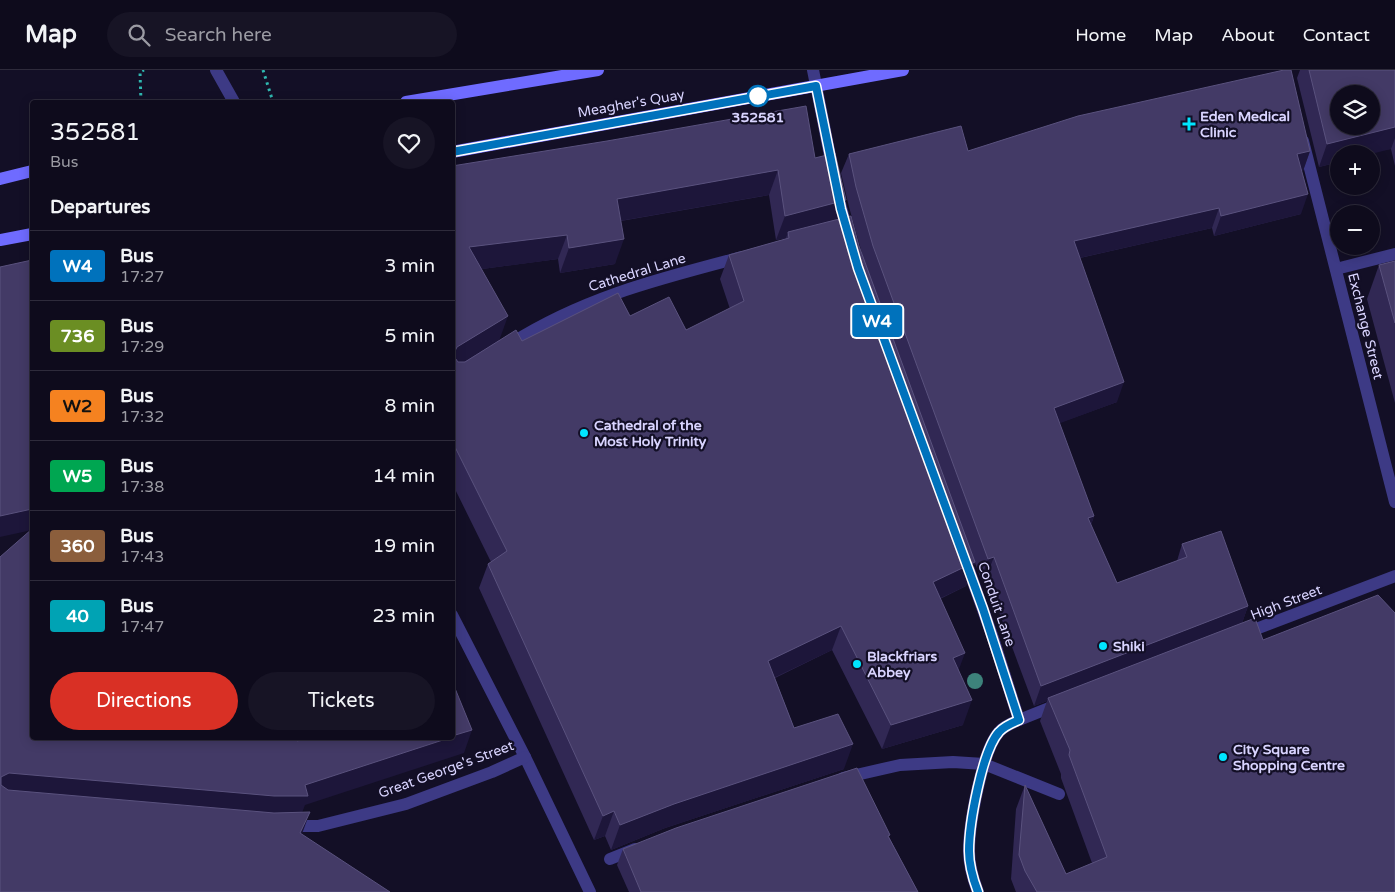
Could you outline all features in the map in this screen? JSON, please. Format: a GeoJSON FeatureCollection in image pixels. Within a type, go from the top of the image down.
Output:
{"type":"FeatureCollection","features":[{"type":"Feature","properties":{"kind":"main road"},"geometry":{"type":"LineString","coordinates":[[418,100],[598,70]]}},
{"type":"Feature","properties":{"kind":"main road","name":"Meagher's Quay"},"geometry":{"type":"LineString","coordinates":[[455,151],[904,70]]}},
{"type":"Feature","properties":{"kind":"main road"},"geometry":{"type":"LineString","coordinates":[[0,178],[30,171]]}},
{"type":"Feature","properties":{"kind":"main road"},"geometry":{"type":"LineString","coordinates":[[0,240],[30,234]]}},
{"type":"Feature","properties":{"kind":"street"},"geometry":{"type":"LineString","coordinates":[[216,70],[233,100]]}},
{"type":"Feature","properties":{"kind":"street"},"geometry":{"type":"LineString","coordinates":[[813,70],[842,232],[852,250]]}},
{"type":"Feature","properties":{"kind":"street","name":"Exchange Street"},"geometry":{"type":"LineString","coordinates":[[1300,127],[1395,502]]}},
{"type":"Feature","properties":{"kind":"street"},"geometry":{"type":"LineString","coordinates":[[1336,269],[1395,254]]}},
{"type":"Feature","properties":{"kind":"street","name":"Cathedral Lane"},"geometry":{"type":"LineString","coordinates":[[499,351],[534,329],[594,300],[660,279],[750,255]]}},
{"type":"Feature","properties":{"kind":"street","name":"Conduit Lane"},"geometry":{"type":"LineString","coordinates":[[961,549],[994,638],[1019,720]]}},
{"type":"Feature","properties":{"kind":"street","name":"High Street"},"geometry":{"type":"LineString","coordinates":[[1236,637],[1395,576]]}},
{"type":"Feature","properties":{"kind":"street","name":"Great George's Street"},"geometry":{"type":"LineString","coordinates":[[275,827],[318,826],[406,804],[525,758],[455,621]]}},
{"type":"Feature","properties":{"kind":"street"},"geometry":{"type":"LineString","coordinates":[[978,892],[970,865],[969,844],[984,764],[991,743],[999,732],[1019,720],[1073,699]]}},
{"type":"Feature","properties":{"kind":"street"},"geometry":{"type":"LineString","coordinates":[[525,758],[590,892]]}},
{"type":"Feature","properties":{"kind":"street"},"geometry":{"type":"LineString","coordinates":[[827,783],[875,769],[900,765],[953,762],[984,764],[1059,794]]}},
{"type":"Feature","properties":{"kind":"street"},"geometry":{"type":"LineString","coordinates":[[610,859],[643,846]]}},
{"type":"Feature","properties":{"kind":"path"},"geometry":{"type":"LineString","coordinates":[[142,100],[140,72],[144,70]]}},
{"type":"Feature","properties":{"kind":"path"},"geometry":{"type":"LineString","coordinates":[[263,70],[272,100]]}},
{"type":"Feature","properties":{"kind":"building"},"geometry":{"type":"Polygon","coordinates":[[[1291,70],[1310,151],[1297,154],[1308,194],[1221,216],[1219,208],[1074,241],[1124,382],[1054,408],[1094,516],[1088,518],[1117,583],[1187,557],[1182,544],[1221,531],[1248,606],[1041,686],[994,557],[988,559],[873,246],[856,187],[849,154],[961,126],[968,151],[1078,116],[1291,70]]]}},
{"type":"Feature","properties":{"kind":"building"},"geometry":{"type":"Polygon","coordinates":[[[1309,70],[1395,70],[1395,127],[1380,131],[1380,85],[1330,85],[1330,135],[1363,135],[1327,144],[1309,70]]]}},
{"type":"Feature","properties":{"kind":"building"},"geometry":{"type":"Polygon","coordinates":[[[806,106],[815,158],[835,153],[846,200],[785,216],[778,170],[617,199],[624,239],[569,248],[567,235],[469,247],[508,316],[457,347],[455,351],[455,166],[806,106]]]}},
{"type":"Feature","properties":{"kind":"building"},"geometry":{"type":"Polygon","coordinates":[[[851,216],[859,246],[975,562],[933,582],[965,653],[953,658],[972,700],[891,725],[841,626],[768,661],[794,728],[838,714],[853,744],[674,804],[620,825],[614,811],[603,816],[488,564],[507,551],[455,447],[455,358],[458,362],[465,362],[516,330],[522,341],[618,293],[630,316],[669,297],[686,330],[744,301],[729,255],[789,238],[788,232],[851,216]]]}},
{"type":"Feature","properties":{"kind":"building"},"geometry":{"type":"Polygon","coordinates":[[[30,260],[30,509],[0,516],[0,267],[30,260]]]}},
{"type":"Feature","properties":{"kind":"building"},"geometry":{"type":"Polygon","coordinates":[[[1395,261],[1395,323],[1379,265],[1395,261]]]}},
{"type":"Feature","properties":{"kind":"building"},"geometry":{"type":"Polygon","coordinates":[[[30,531],[30,740],[443,740],[305,785],[308,796],[274,796],[9,773],[1,777],[1,785],[8,790],[274,813],[310,812],[300,833],[390,892],[0,892],[0,557],[30,531]]]}},
{"type":"Feature","properties":{"kind":"building","name":"City Square Shopping Centre"},"geometry":{"type":"Polygon","coordinates":[[[1378,595],[1395,613],[1395,892],[1037,892],[1025,871],[1019,855],[1025,785],[1066,874],[1107,857],[1069,755],[1070,750],[1048,698],[1255,618],[1263,640],[1378,595]]]}},
{"type":"Feature","properties":{"kind":"building"},"geometry":{"type":"Polygon","coordinates":[[[455,688],[472,730],[455,735],[455,688]]]}},
{"type":"Feature","properties":{"kind":"building"},"geometry":{"type":"Polygon","coordinates":[[[857,768],[890,835],[888,836],[918,892],[641,892],[623,849],[676,828],[857,768]]]}},
{"type":"Feature","properties":{"kind":"bus line","name":"W4"},"geometry":{"type":"LineString","coordinates":[[455,151],[816,86],[826,142],[846,231],[874,313],[999,654],[1019,720],[999,732],[991,743],[984,764],[972,821],[969,851],[970,865],[978,892]]}},
{"type":"Feature","properties":{"kind":"place","name":"352581"},"geometry":{"type":"Point","coordinates":[758,96]}},
{"type":"Feature","properties":{"kind":"place","name":"Eden Medical Clinic"},"geometry":{"type":"Point","coordinates":[1189,124]}},
{"type":"Feature","properties":{"kind":"place","name":"Cathedral of the Most Holy Trinity"},"geometry":{"type":"Point","coordinates":[584,433]}},
{"type":"Feature","properties":{"kind":"place","name":"Shiki"},"geometry":{"type":"Point","coordinates":[1103,646]}},
{"type":"Feature","properties":{"kind":"place","name":"Blackfriars Abbey"},"geometry":{"type":"Point","coordinates":[857,664]}},
{"type":"Feature","properties":{"kind":"place","name":"City Square Shopping Centre"},"geometry":{"type":"Point","coordinates":[1223,757]}}]}
